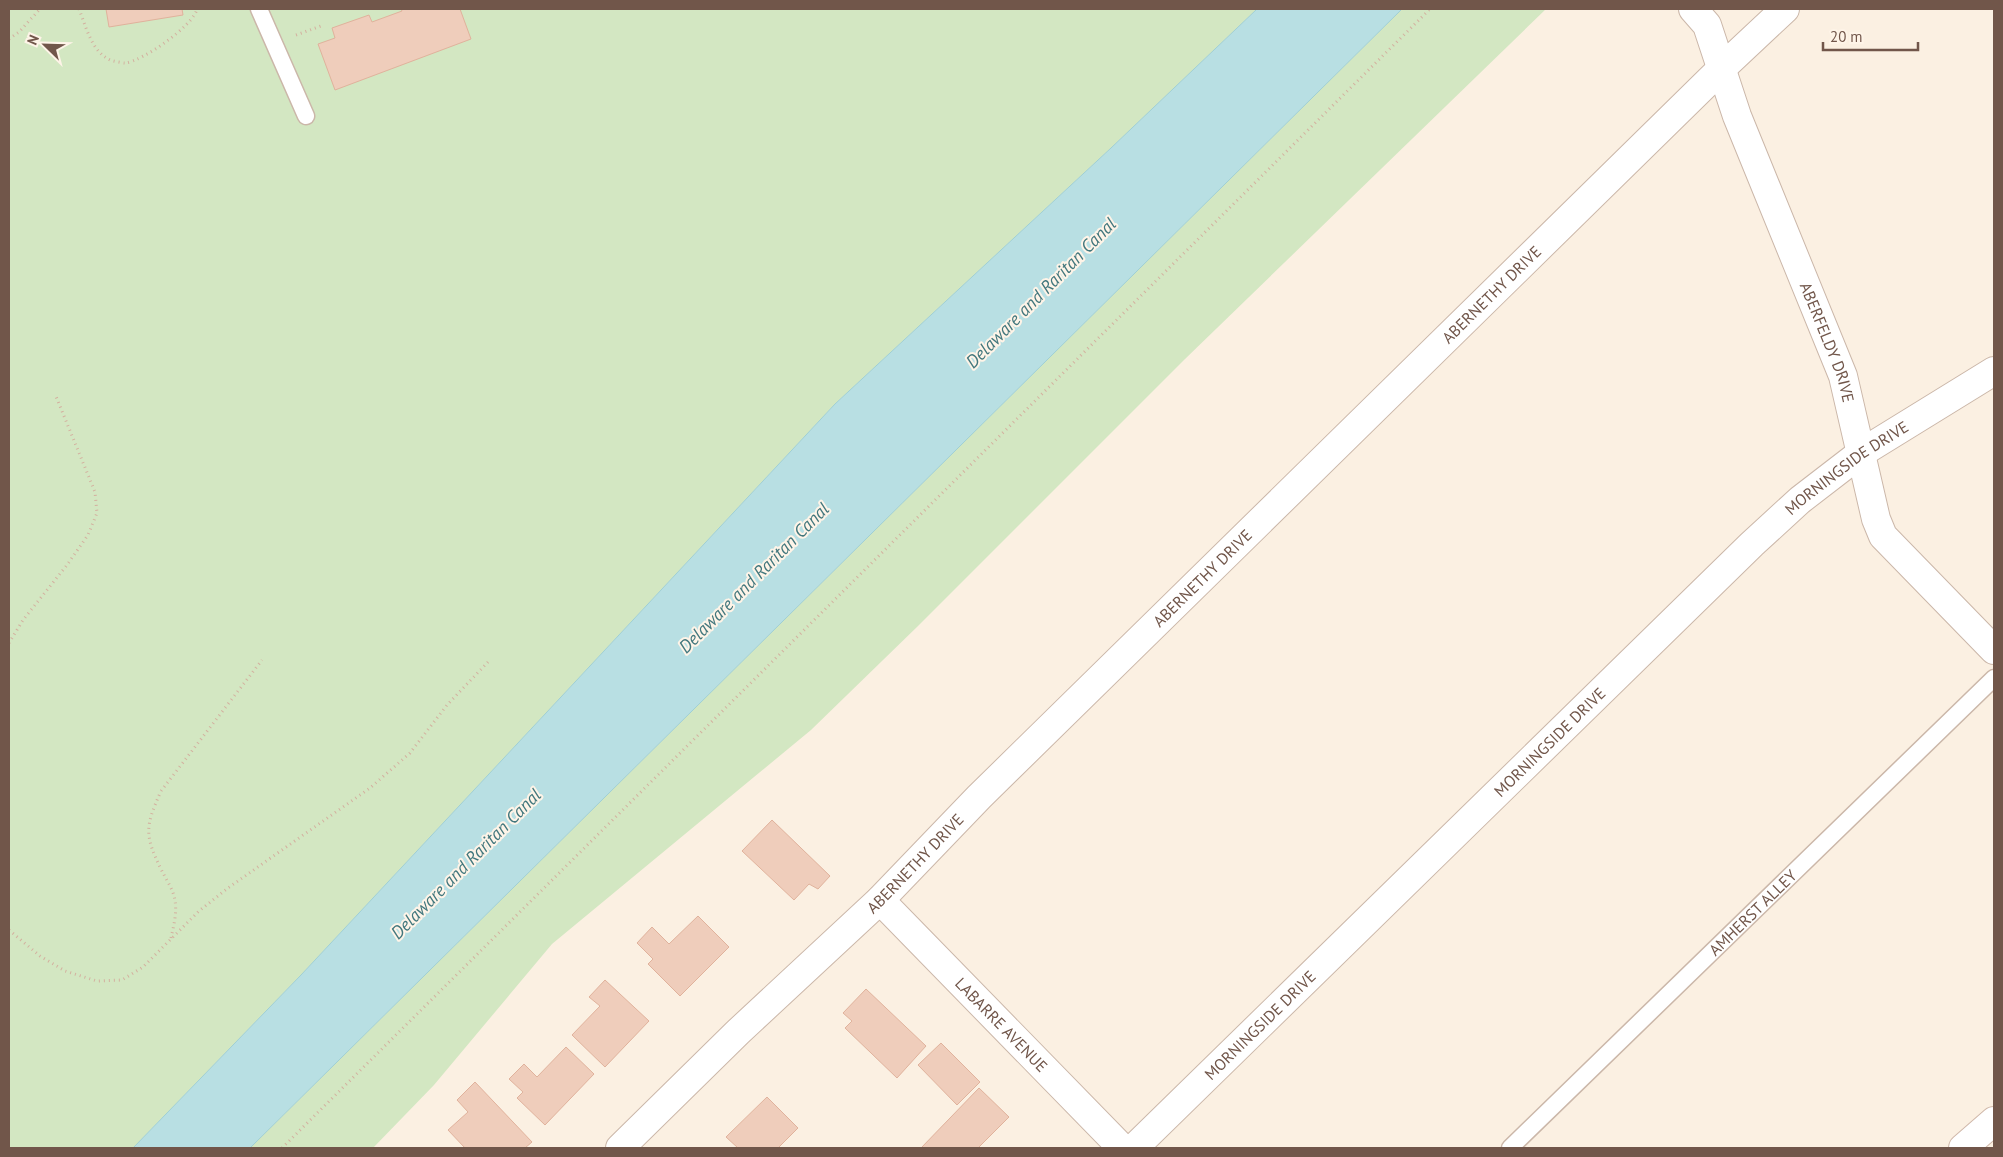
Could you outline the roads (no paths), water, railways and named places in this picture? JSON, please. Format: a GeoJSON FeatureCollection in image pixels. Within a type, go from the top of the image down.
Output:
{"type":"FeatureCollection","features":[{"type":"Feature","properties":{"kind":"street","name":"ABERFELDY DRIVE"},"geometry":{"type":"LineString","coordinates":[[1693,9],[1707,25],[1737,116],[1843,376],[1876,519],[1883,536],[1994,650]]}},
{"type":"Feature","properties":{"kind":"street","name":"ABERNETHY DRIVE"},"geometry":{"type":"LineString","coordinates":[[620,1148],[738,1032],[880,900],[979,797],[1722,68],[1785,9]]}},
{"type":"Feature","properties":{"kind":"street","name":"MORNINGSIDE DRIVE"},"geometry":{"type":"LineString","coordinates":[[1134,1148],[1752,544],[1800,500],[1861,453],[1994,371]]}},
{"type":"Feature","properties":{"kind":"street","name":"LABARRE AVENUE"},"geometry":{"type":"LineString","coordinates":[[880,900],[1122,1148]]}},
{"type":"Feature","properties":{"kind":"street"},"geometry":{"type":"LineString","coordinates":[[1963,1148],[1994,1121]]}},
{"type":"Feature","properties":{"kind":"lane"},"geometry":{"type":"LineString","coordinates":[[259,9],[306,116]]}},
{"type":"Feature","properties":{"kind":"lane","name":"AMHERST ALLEY"},"geometry":{"type":"LineString","coordinates":[[1510,1148],[1994,678]]}},
{"type":"Feature","properties":{"kind":"water","name":"Delaware and Raritan Canal"},"geometry":{"type":"Polygon","coordinates":[[[1257,9],[1402,9],[250,1148],[133,1148],[301,975],[835,404],[1111,148],[1257,9]]]}}]}
